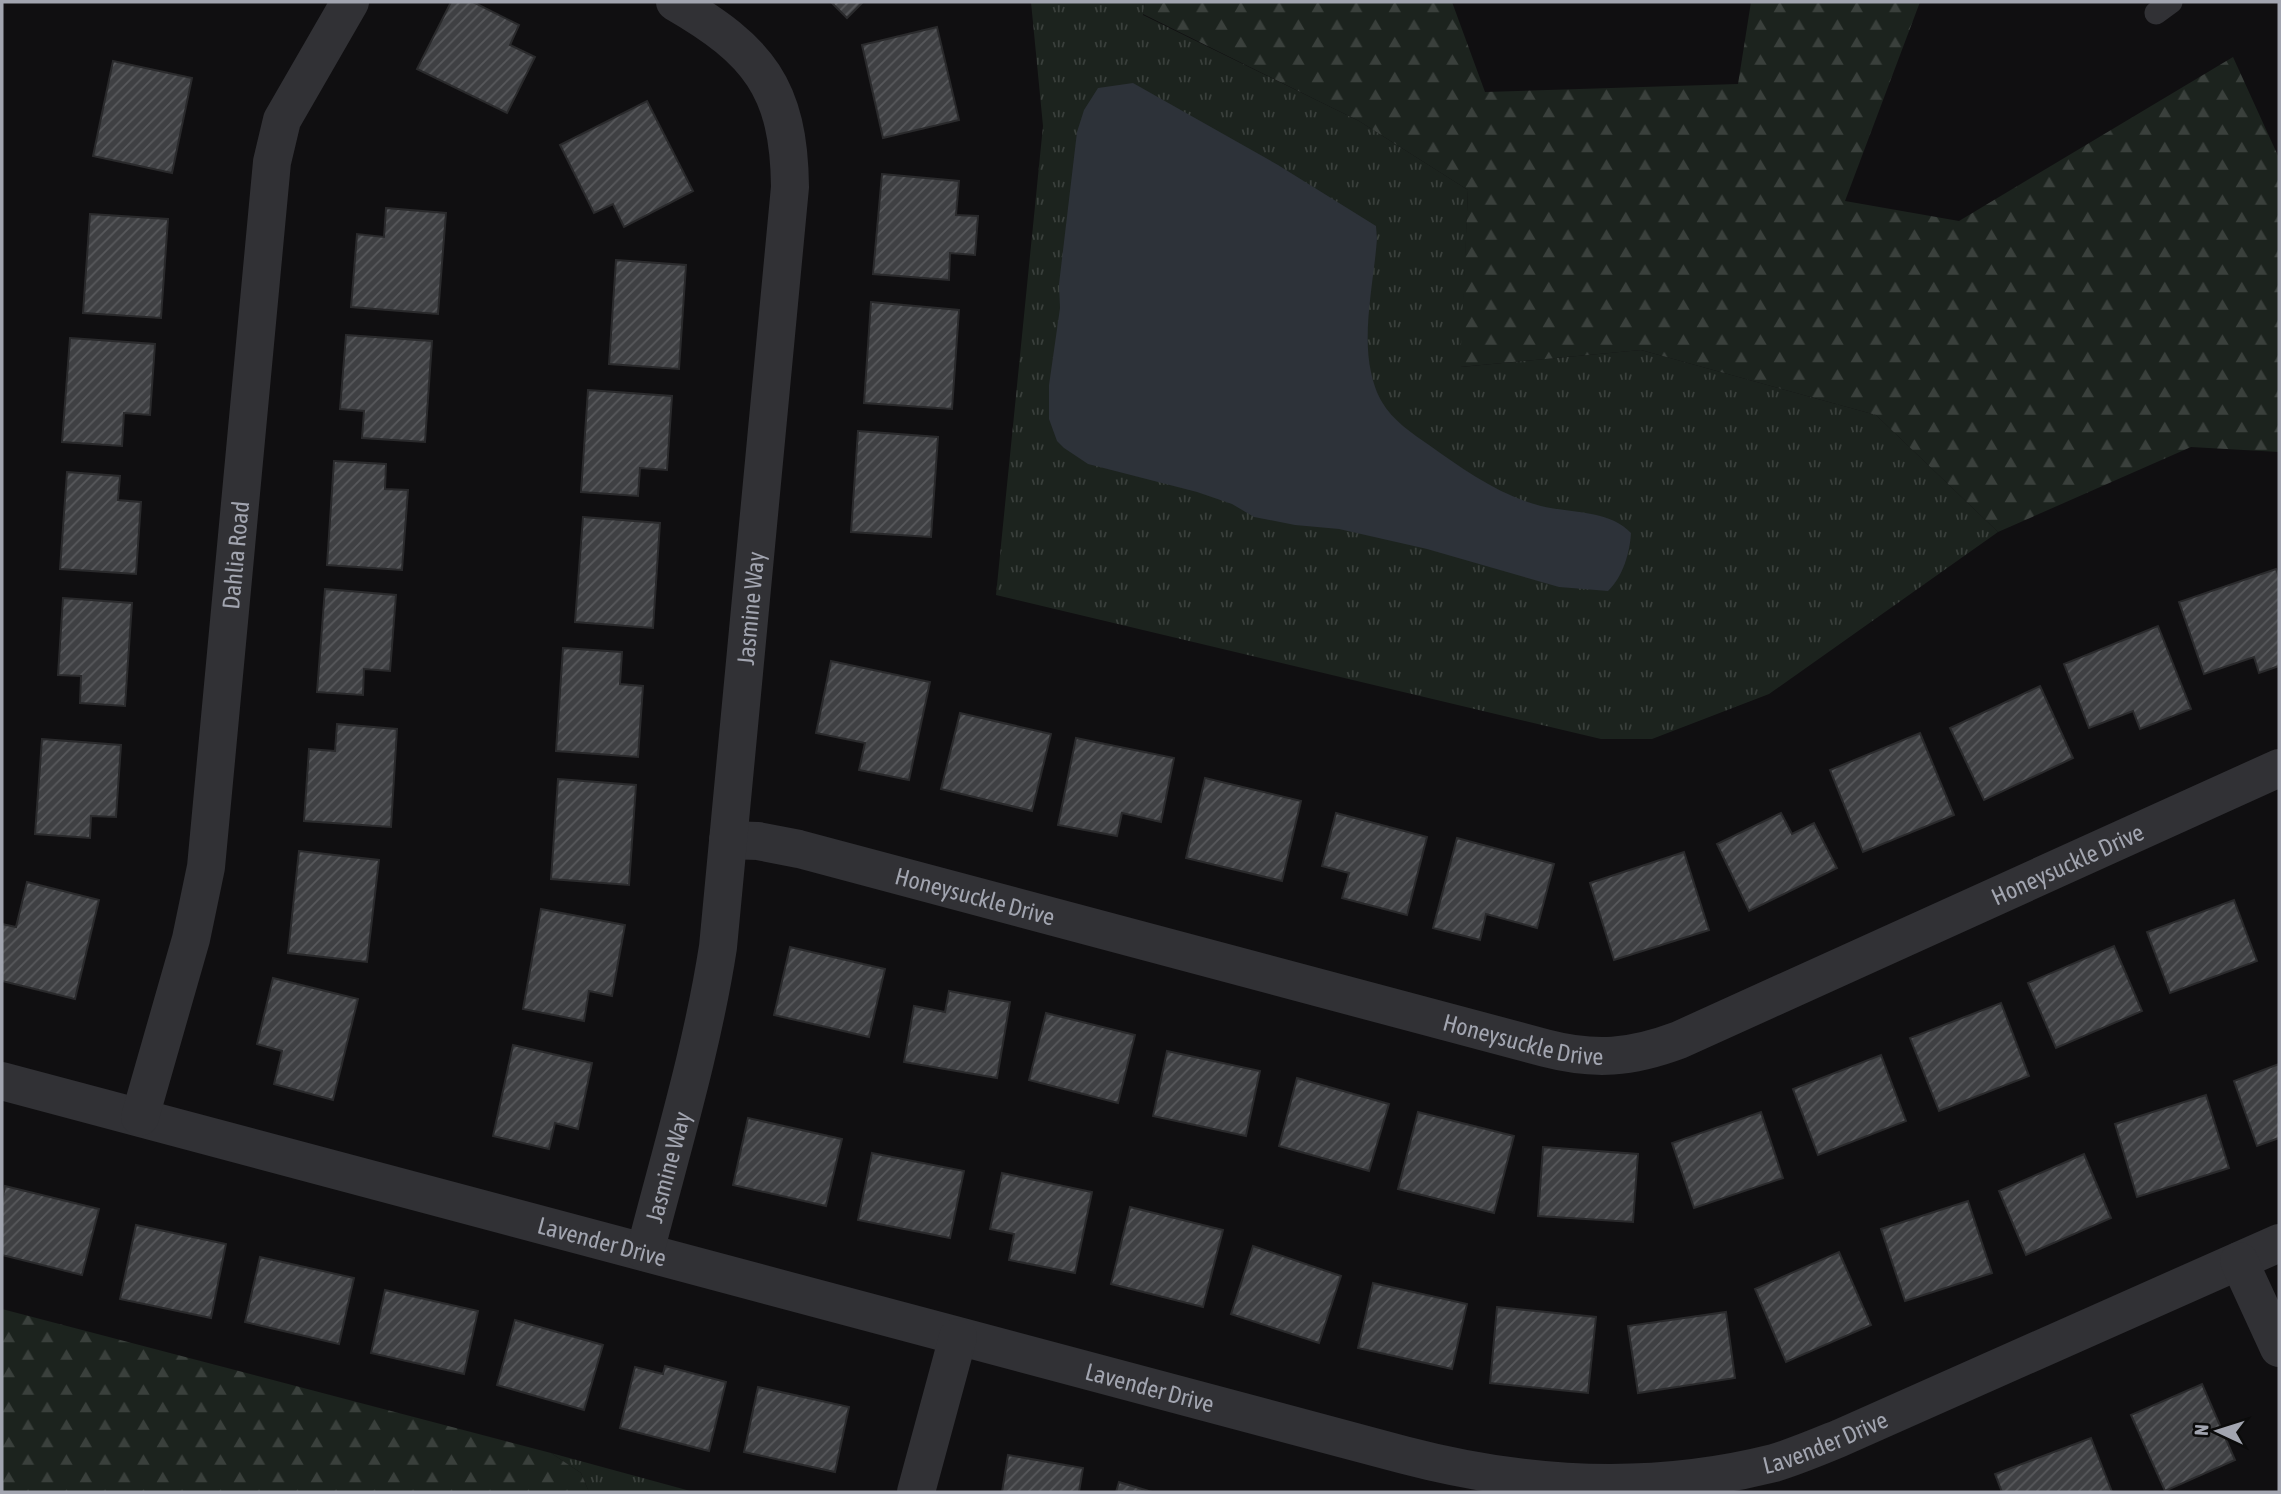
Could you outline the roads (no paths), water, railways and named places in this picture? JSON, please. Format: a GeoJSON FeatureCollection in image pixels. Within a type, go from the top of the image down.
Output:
{"type":"FeatureCollection","features":[{"type":"Feature","properties":{"kind":"street","name":"Dahlia Road"},"geometry":{"type":"LineString","coordinates":[[140,1118],[191,939],[205,867],[269,185],[276,141],[282,120],[350,2]]}},
{"type":"Feature","properties":{"kind":"street","name":"Jasmine Way"},"geometry":{"type":"LineString","coordinates":[[645,1252],[711,992],[718,947],[789,215],[790,156],[785,126],[768,81],[754,60],[737,43],[675,2]]}},
{"type":"Feature","properties":{"kind":"street","name":"Honeysuckle Drive"},"geometry":{"type":"LineString","coordinates":[[728,840],[758,841],[799,849],[1545,1048],[1579,1056],[1609,1057],[1634,1054],[1679,1040],[2279,768]]}},
{"type":"Feature","properties":{"kind":"street","name":"Lavender Drive"},"geometry":{"type":"LineString","coordinates":[[2,1081],[1390,1452],[1473,1472],[1527,1482],[1564,1485],[1644,1486],[1723,1475],[1773,1463],[1812,1449],[2279,1243]]}},
{"type":"Feature","properties":{"kind":"street"},"geometry":{"type":"LineString","coordinates":[[2239,1261],[2279,1348]]}},
{"type":"Feature","properties":{"kind":"street"},"geometry":{"type":"LineString","coordinates":[[916,1492],[958,1337]]}}]}
